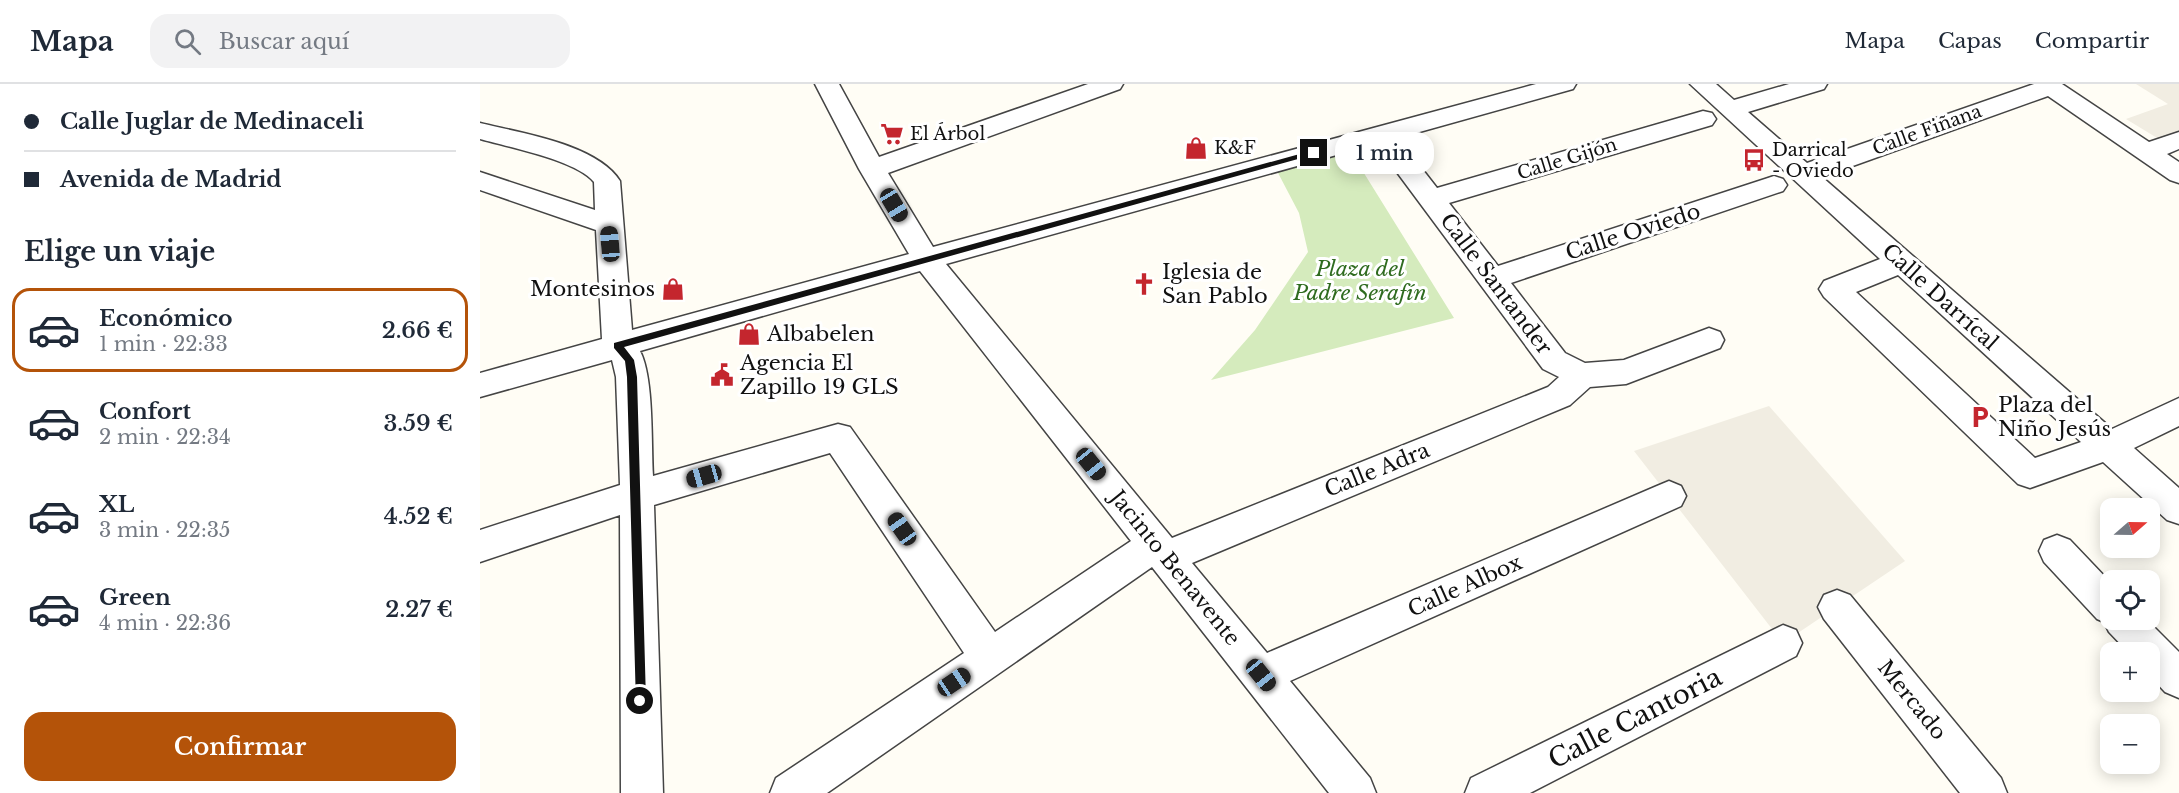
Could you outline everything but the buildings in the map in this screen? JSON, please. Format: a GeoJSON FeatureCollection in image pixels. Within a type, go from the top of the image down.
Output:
{"type":"FeatureCollection","features":[{"type":"Feature","properties":{"kind":"street","name":"Jacinto Benavente"},"geometry":{"type":"LineString","coordinates":[[827,84],[872,169],[926,259],[1261,675],[1346,790]]}},
{"type":"Feature","properties":{"kind":"street"},"geometry":{"type":"LineString","coordinates":[[872,169],[1111,84]]}},
{"type":"Feature","properties":{"kind":"street"},"geometry":{"type":"LineString","coordinates":[[1476,84],[1498,102]]}},
{"type":"Feature","properties":{"kind":"street"},"geometry":{"type":"LineString","coordinates":[[480,385],[926,259],[1564,84]]}},
{"type":"Feature","properties":{"kind":"street","name":"Calle Darrícal"},"geometry":{"type":"LineString","coordinates":[[1701,84],[1716,114],[1803,174],[2179,509]]}},
{"type":"Feature","properties":{"kind":"street","name":"Calle Gijón"},"geometry":{"type":"LineString","coordinates":[[1432,199],[1815,84]]}},
{"type":"Feature","properties":{"kind":"street"},"geometry":{"type":"LineString","coordinates":[[2048,85],[2179,174]]}},
{"type":"Feature","properties":{"kind":"street","name":"Calle Fiñana"},"geometry":{"type":"LineString","coordinates":[[1803,174],[2048,85]]}},
{"type":"Feature","properties":{"kind":"street"},"geometry":{"type":"LineString","coordinates":[[480,131],[578,160],[600,171],[605,177],[608,188],[608,224],[618,345],[629,360],[632,377],[637,495],[642,793]]}},
{"type":"Feature","properties":{"kind":"street","name":"Calle Santander"},"geometry":{"type":"LineString","coordinates":[[1382,134],[1554,361],[1582,375]]}},
{"type":"Feature","properties":{"kind":"street"},"geometry":{"type":"LineString","coordinates":[[2146,152],[2179,140]]}},
{"type":"Feature","properties":{"kind":"street"},"geometry":{"type":"LineString","coordinates":[[480,181],[608,224]]}},
{"type":"Feature","properties":{"kind":"street","name":"Calle Oviedo"},"geometry":{"type":"LineString","coordinates":[[1492,279],[1774,185]]}},
{"type":"Feature","properties":{"kind":"street"},"geometry":{"type":"LineString","coordinates":[[1901,262],[1833,289],[2030,474],[2108,446],[2179,411]]}},
{"type":"Feature","properties":{"kind":"street"},"geometry":{"type":"LineString","coordinates":[[1582,375],[1626,372],[1710,340]]}},
{"type":"Feature","properties":{"kind":"street","name":"Calle Adra"},"geometry":{"type":"LineString","coordinates":[[791,793],[990,658],[1161,551],[1559,396],[1582,375]]}},
{"type":"Feature","properties":{"kind":"street"},"geometry":{"type":"LineString","coordinates":[[480,546],[637,495],[838,437],[990,658]]}},
{"type":"Feature","properties":{"kind":"street","name":"Calle Albox"},"geometry":{"type":"LineString","coordinates":[[1261,675],[1669,496]]}},
{"type":"Feature","properties":{"kind":"street"},"geometry":{"type":"LineString","coordinates":[[2057,551],[2100,596]]}},
{"type":"Feature","properties":{"kind":"street","name":"Mercado"},"geometry":{"type":"LineString","coordinates":[[1837,607],[1986,793]]}},
{"type":"Feature","properties":{"kind":"street"},"geometry":{"type":"LineString","coordinates":[[2132,630],[2179,680]]}},
{"type":"Feature","properties":{"kind":"street","name":"Calle Cantoria"},"geometry":{"type":"LineString","coordinates":[[1486,793],[1784,643]]}},
{"type":"Feature","properties":{"kind":"green space","name":"Plaza del Padre Serafín"},"geometry":{"type":"Polygon","coordinates":[[[1349,149],[1454,318],[1211,380],[1255,330],[1308,252],[1299,213],[1277,171],[1349,149]]]}},
{"type":"Feature","properties":{"kind":"shaded area"},"geometry":{"type":"Polygon","coordinates":[[[2136,84],[2179,84],[2179,140],[2167,144],[2126,119],[2168,104],[2136,84]]]}},
{"type":"Feature","properties":{"kind":"shaded area"},"geometry":{"type":"Polygon","coordinates":[[[1769,406],[1905,561],[1783,643],[1634,451],[1769,406]]]}},
{"type":"Feature","properties":{"kind":"place","name":"El Árbol"},"geometry":{"type":"Point","coordinates":[892,134]}},
{"type":"Feature","properties":{"kind":"place","name":"K&F"},"geometry":{"type":"Point","coordinates":[1196,148]}},
{"type":"Feature","properties":{"kind":"place","name":"Darrical - Oviedo"},"geometry":{"type":"Point","coordinates":[1754,160]}},
{"type":"Feature","properties":{"kind":"place","name":"Iglesia de San Pablo"},"geometry":{"type":"Point","coordinates":[1144,284]}},
{"type":"Feature","properties":{"kind":"place","name":"Montesinos"},"geometry":{"type":"Point","coordinates":[673,289]}},
{"type":"Feature","properties":{"kind":"place","name":"Albabelen"},"geometry":{"type":"Point","coordinates":[749,334]}},
{"type":"Feature","properties":{"kind":"place","name":"Agencia El Zapillo 19 GLS"},"geometry":{"type":"Point","coordinates":[722,375]}},
{"type":"Feature","properties":{"kind":"place","name":"Plaza del Niño Jesús"},"geometry":{"type":"Point","coordinates":[1980,417]}},
{"type":"Feature","properties":{"kind":"route"},"geometry":{"type":"LineString","coordinates":[[640,701],[637,495],[632,377],[629,360],[618,345],[1314,153]]}}]}
